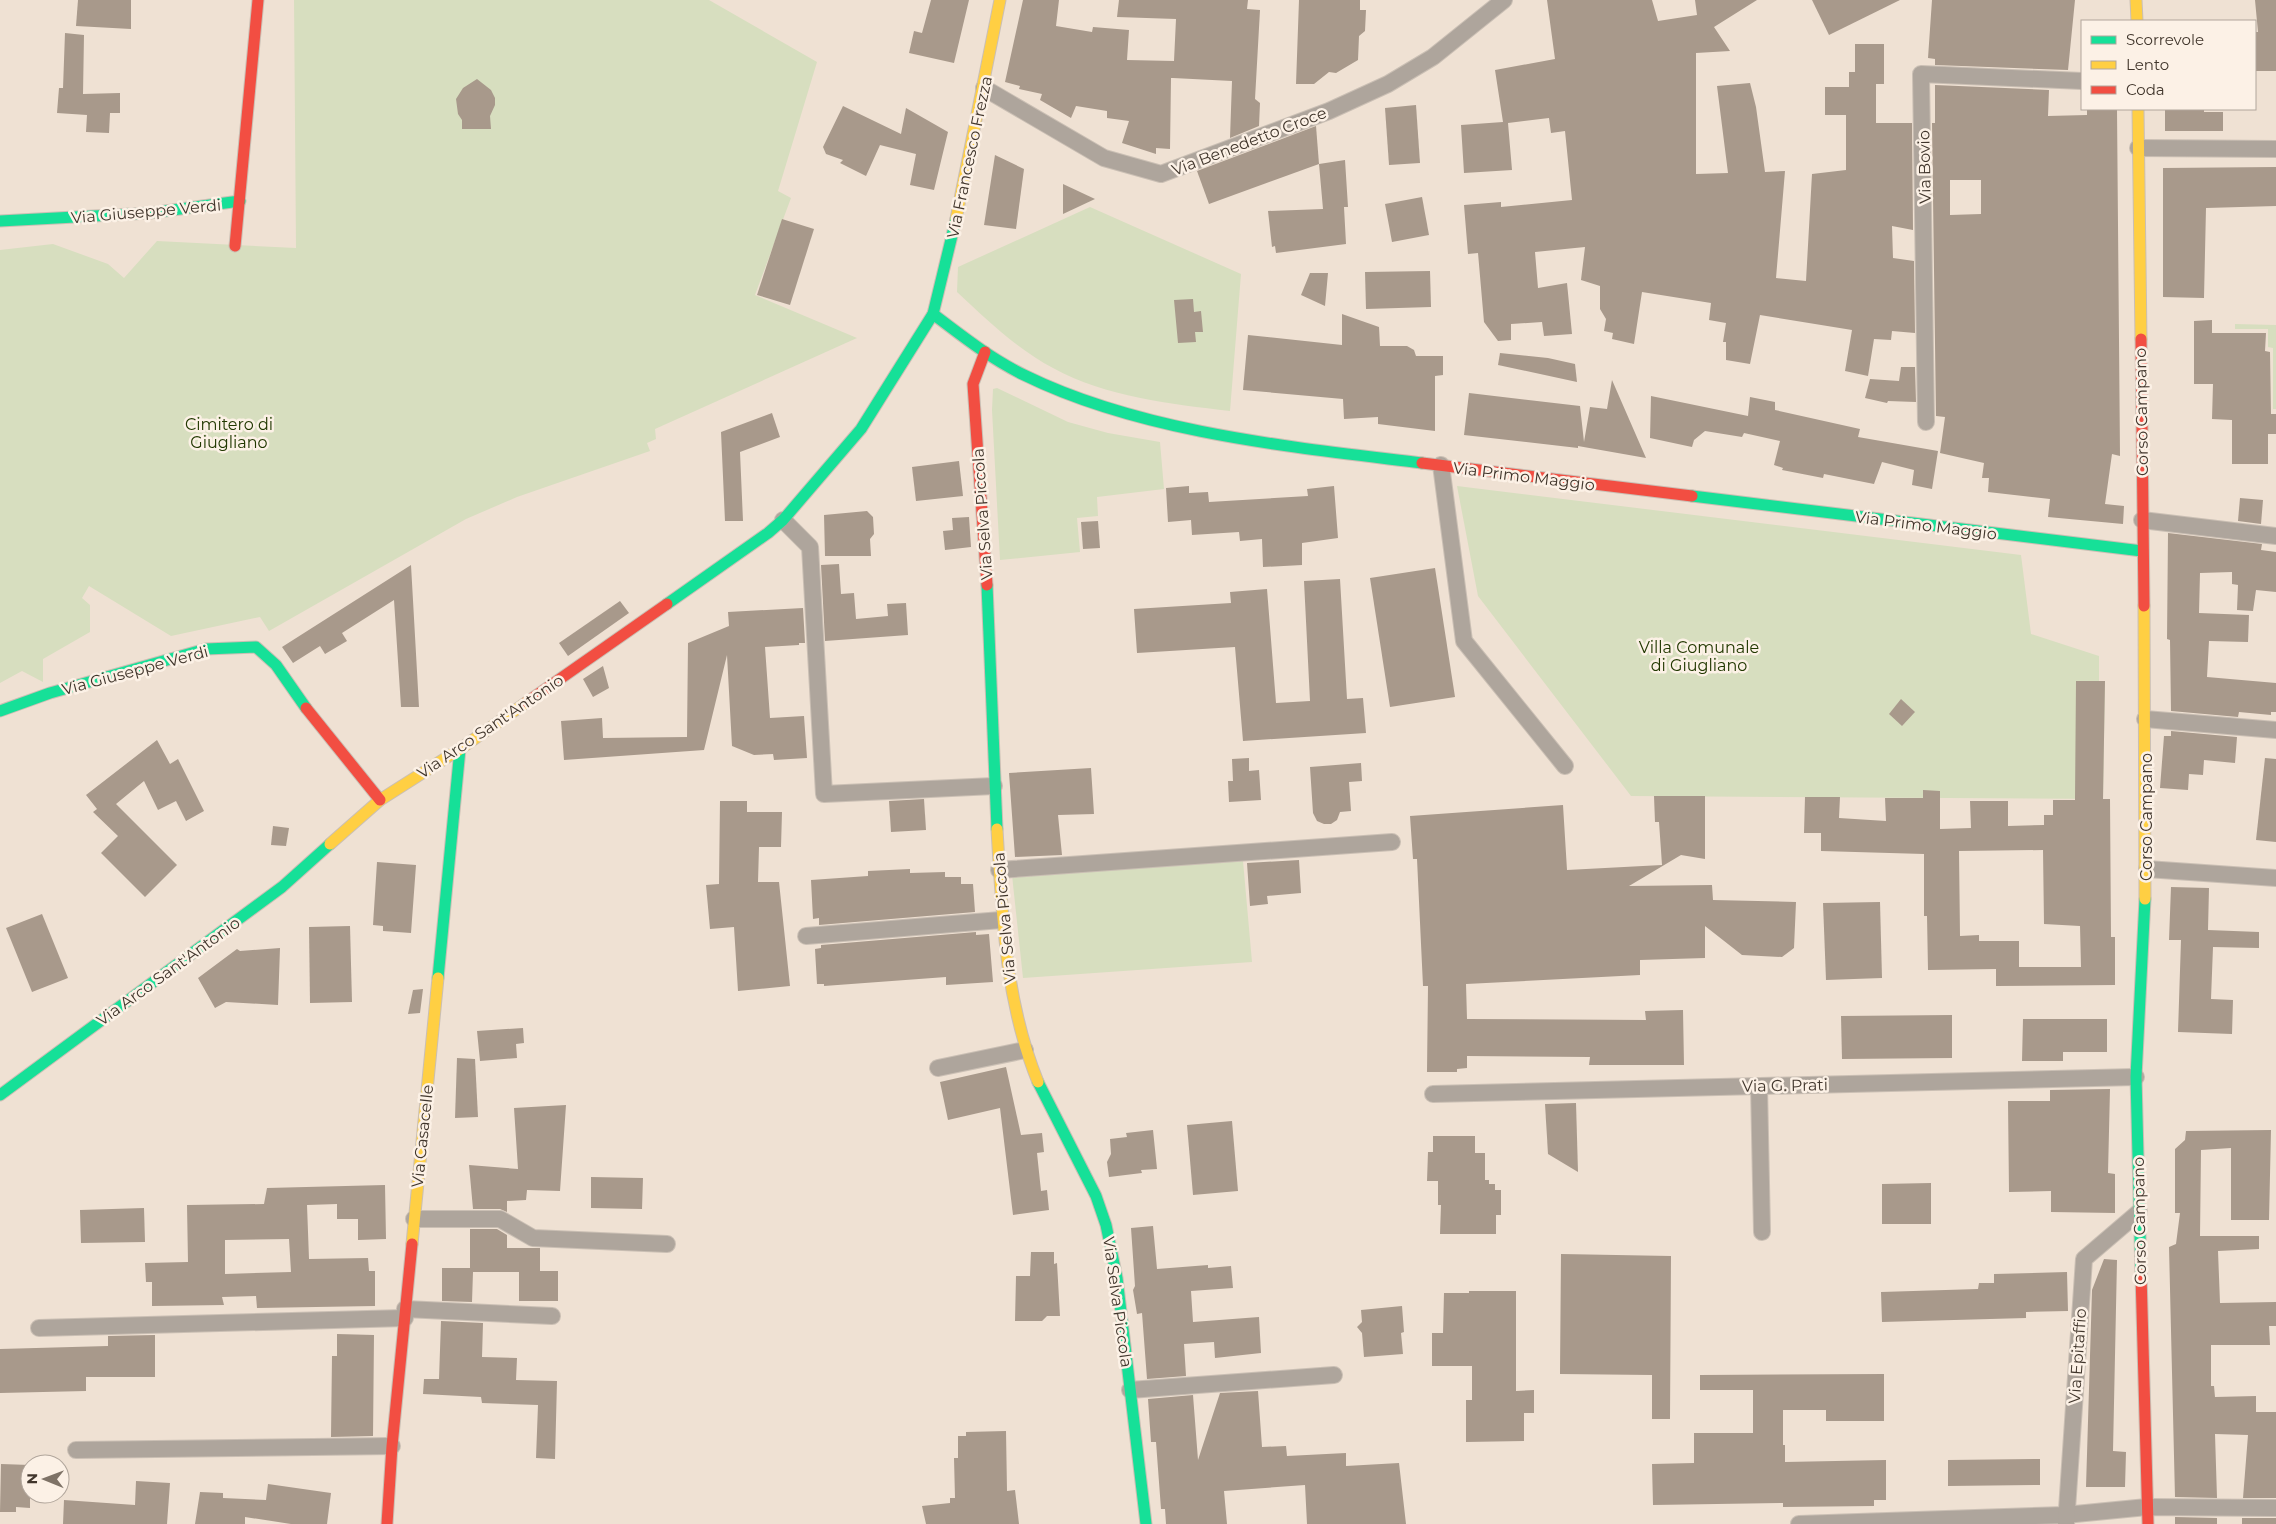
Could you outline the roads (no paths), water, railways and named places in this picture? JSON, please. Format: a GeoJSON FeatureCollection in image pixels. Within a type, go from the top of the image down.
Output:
{"type":"FeatureCollection","features":[{"type":"Feature","properties":{"kind":"street","name":"Via Giuseppe Verdi"},"geometry":{"type":"LineString","coordinates":[[0,221],[114,218],[195,210],[240,202],[258,0]]}},
{"type":"Feature","properties":{"kind":"street","name":"Via Francesco Frezza"},"geometry":{"type":"LineString","coordinates":[[933,314],[950,250],[984,88],[1000,0]]}},
{"type":"Feature","properties":{"kind":"street","name":"Via Benedetto Croce"},"geometry":{"type":"LineString","coordinates":[[984,88],[1104,158],[1161,174],[1329,111],[1388,84],[1433,57],[1504,0]]}},
{"type":"Feature","properties":{"kind":"street"},"geometry":{"type":"LineString","coordinates":[[2136,0],[2137,20]]}},
{"type":"Feature","properties":{"kind":"street","name":"Via Bovio"},"geometry":{"type":"LineString","coordinates":[[1926,422],[1921,74],[2081,81]]}},
{"type":"Feature","properties":{"kind":"street","name":"Corso Campano"},"geometry":{"type":"LineString","coordinates":[[2138,110],[2147,869],[2136,1077],[2148,1524]]}},
{"type":"Feature","properties":{"kind":"street"},"geometry":{"type":"LineString","coordinates":[[2138,148],[2276,149]]}},
{"type":"Feature","properties":{"kind":"street"},"geometry":{"type":"LineString","coordinates":[[235,246],[240,202]]}},
{"type":"Feature","properties":{"kind":"street","name":"Via Primo Maggio"},"geometry":{"type":"LineString","coordinates":[[933,314],[985,352],[1023,375],[1080,399],[1150,420],[1282,446],[2142,551]]}},
{"type":"Feature","properties":{"kind":"street","name":"Via Arco Sant'Antonio"},"geometry":{"type":"LineString","coordinates":[[0,1095],[282,887],[380,800],[460,749],[768,533],[783,520],[861,428],[933,314]]}},
{"type":"Feature","properties":{"kind":"street","name":"Via Selva Piccola"},"geometry":{"type":"LineString","coordinates":[[985,352],[973,384],[986,567],[1001,920],[1010,987],[1025,1050],[1046,1101],[1096,1196],[1106,1225],[1117,1278],[1146,1524]]}},
{"type":"Feature","properties":{"kind":"street"},"geometry":{"type":"LineString","coordinates":[[1441,466],[1464,641],[1565,766]]}},
{"type":"Feature","properties":{"kind":"street"},"geometry":{"type":"LineString","coordinates":[[783,520],[810,546],[824,794],[994,786]]}},
{"type":"Feature","properties":{"kind":"street"},"geometry":{"type":"LineString","coordinates":[[2142,520],[2276,536]]}},
{"type":"Feature","properties":{"kind":"street","name":"Via Giuseppe Verdi"},"geometry":{"type":"LineString","coordinates":[[0,711],[50,692],[206,649],[256,648],[276,665],[302,704],[380,800]]}},
{"type":"Feature","properties":{"kind":"street"},"geometry":{"type":"LineString","coordinates":[[2145,719],[2276,730]]}},
{"type":"Feature","properties":{"kind":"street","name":"Via Casacelle"},"geometry":{"type":"LineString","coordinates":[[387,1524],[392,1446],[460,749]]}},
{"type":"Feature","properties":{"kind":"street"},"geometry":{"type":"LineString","coordinates":[[999,870],[1392,842]]}},
{"type":"Feature","properties":{"kind":"street"},"geometry":{"type":"LineString","coordinates":[[2147,869],[2276,878]]}},
{"type":"Feature","properties":{"kind":"street"},"geometry":{"type":"LineString","coordinates":[[806,936],[1001,920]]}},
{"type":"Feature","properties":{"kind":"street"},"geometry":{"type":"LineString","coordinates":[[938,1068],[1025,1050]]}},
{"type":"Feature","properties":{"kind":"street","name":"Via G. Prati"},"geometry":{"type":"LineString","coordinates":[[1433,1094],[2136,1077]]}},
{"type":"Feature","properties":{"kind":"street"},"geometry":{"type":"LineString","coordinates":[[1759,1086],[1762,1232]]}},
{"type":"Feature","properties":{"kind":"street","name":"Via Epitaffio"},"geometry":{"type":"LineString","coordinates":[[2066,1519],[2084,1259],[2139,1212]]}},
{"type":"Feature","properties":{"kind":"street"},"geometry":{"type":"LineString","coordinates":[[414,1219],[500,1219],[533,1238],[667,1244]]}},
{"type":"Feature","properties":{"kind":"street"},"geometry":{"type":"LineString","coordinates":[[39,1328],[405,1314],[552,1316]]}},
{"type":"Feature","properties":{"kind":"street"},"geometry":{"type":"LineString","coordinates":[[1130,1390],[1334,1375]]}},
{"type":"Feature","properties":{"kind":"street"},"geometry":{"type":"LineString","coordinates":[[76,1450],[392,1446]]}},
{"type":"Feature","properties":{"kind":"street"},"geometry":{"type":"LineString","coordinates":[[1799,1524],[2066,1519],[2147,1507],[2276,1508]]}},
{"type":"Feature","properties":{"kind":"park label","name":"Cimitero di Giugliano"},"geometry":{"type":"Point","coordinates":[229,433]}},
{"type":"Feature","properties":{"kind":"park label","name":"Villa Comunale di Giugliano"},"geometry":{"type":"Point","coordinates":[1699,656]}}]}
